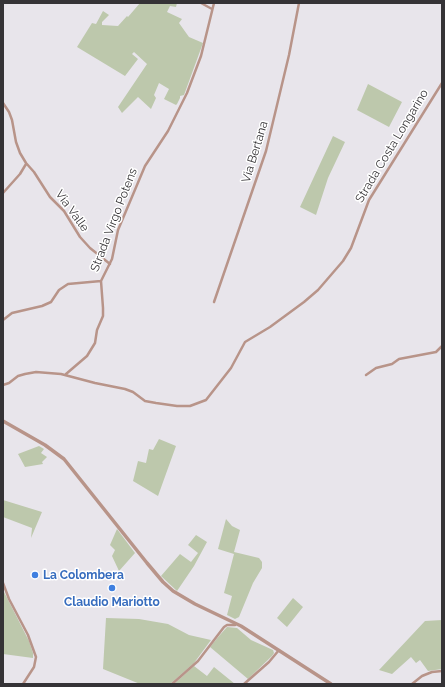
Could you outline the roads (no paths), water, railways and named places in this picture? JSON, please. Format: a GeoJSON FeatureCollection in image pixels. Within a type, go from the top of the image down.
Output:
{"type":"FeatureCollection","features":[{"type":"Feature","properties":{"kind":"street"},"geometry":{"type":"LineString","coordinates":[[202,3],[212,9]]}},
{"type":"Feature","properties":{"kind":"street","name":"Strada Virgo Potens"},"geometry":{"type":"LineString","coordinates":[[66,374],[87,356],[95,343],[97,330],[103,316],[101,281],[110,264],[118,230],[145,166],[168,131],[195,74],[214,3]]}},
{"type":"Feature","properties":{"kind":"street","name":"Via Bertana"},"geometry":{"type":"LineString","coordinates":[[214,302],[266,151],[289,55],[299,3]]}},
{"type":"Feature","properties":{"kind":"street","name":"Strada Costa Longarino"},"geometry":{"type":"LineString","coordinates":[[3,385],[9,383],[18,376],[36,372],[66,374],[95,383],[125,389],[133,392],[146,401],[156,403],[190,406],[206,400],[231,368],[245,342],[270,328],[304,302],[318,290],[343,261],[351,248],[369,200],[442,83]]}},
{"type":"Feature","properties":{"kind":"street","name":"Via Valle"},"geometry":{"type":"LineString","coordinates":[[3,103],[9,112],[16,142],[26,163],[34,172],[50,197],[64,211],[80,237],[90,248],[110,264]]}},
{"type":"Feature","properties":{"kind":"street"},"geometry":{"type":"LineString","coordinates":[[3,193],[20,174],[26,163]]}},
{"type":"Feature","properties":{"kind":"street"},"geometry":{"type":"LineString","coordinates":[[3,320],[12,313],[42,306],[51,302],[59,290],[68,284],[101,281]]}},
{"type":"Feature","properties":{"kind":"street"},"geometry":{"type":"LineString","coordinates":[[366,375],[376,368],[392,364],[399,359],[436,352],[442,346]]}},
{"type":"Feature","properties":{"kind":"street"},"geometry":{"type":"LineString","coordinates":[[3,420],[45,445],[64,459],[147,563],[163,582],[173,591],[195,604],[241,626],[331,684]]}},
{"type":"Feature","properties":{"kind":"street"},"geometry":{"type":"LineString","coordinates":[[3,583],[9,599],[28,635],[36,657],[34,667],[23,684]]}},
{"type":"Feature","properties":{"kind":"street"},"geometry":{"type":"LineString","coordinates":[[172,684],[198,661],[227,624],[241,626]]}},
{"type":"Feature","properties":{"kind":"street"},"geometry":{"type":"LineString","coordinates":[[244,684],[269,662],[279,650]]}},
{"type":"Feature","properties":{"kind":"street"},"geometry":{"type":"LineString","coordinates":[[412,684],[422,676],[432,672],[442,672]]}},
{"type":"Feature","properties":{"kind":"place","name":"La Colombera"},"geometry":{"type":"Point","coordinates":[35,575]}},
{"type":"Feature","properties":{"kind":"place","name":"Claudio Mariotto"},"geometry":{"type":"Point","coordinates":[112,588]}}]}
